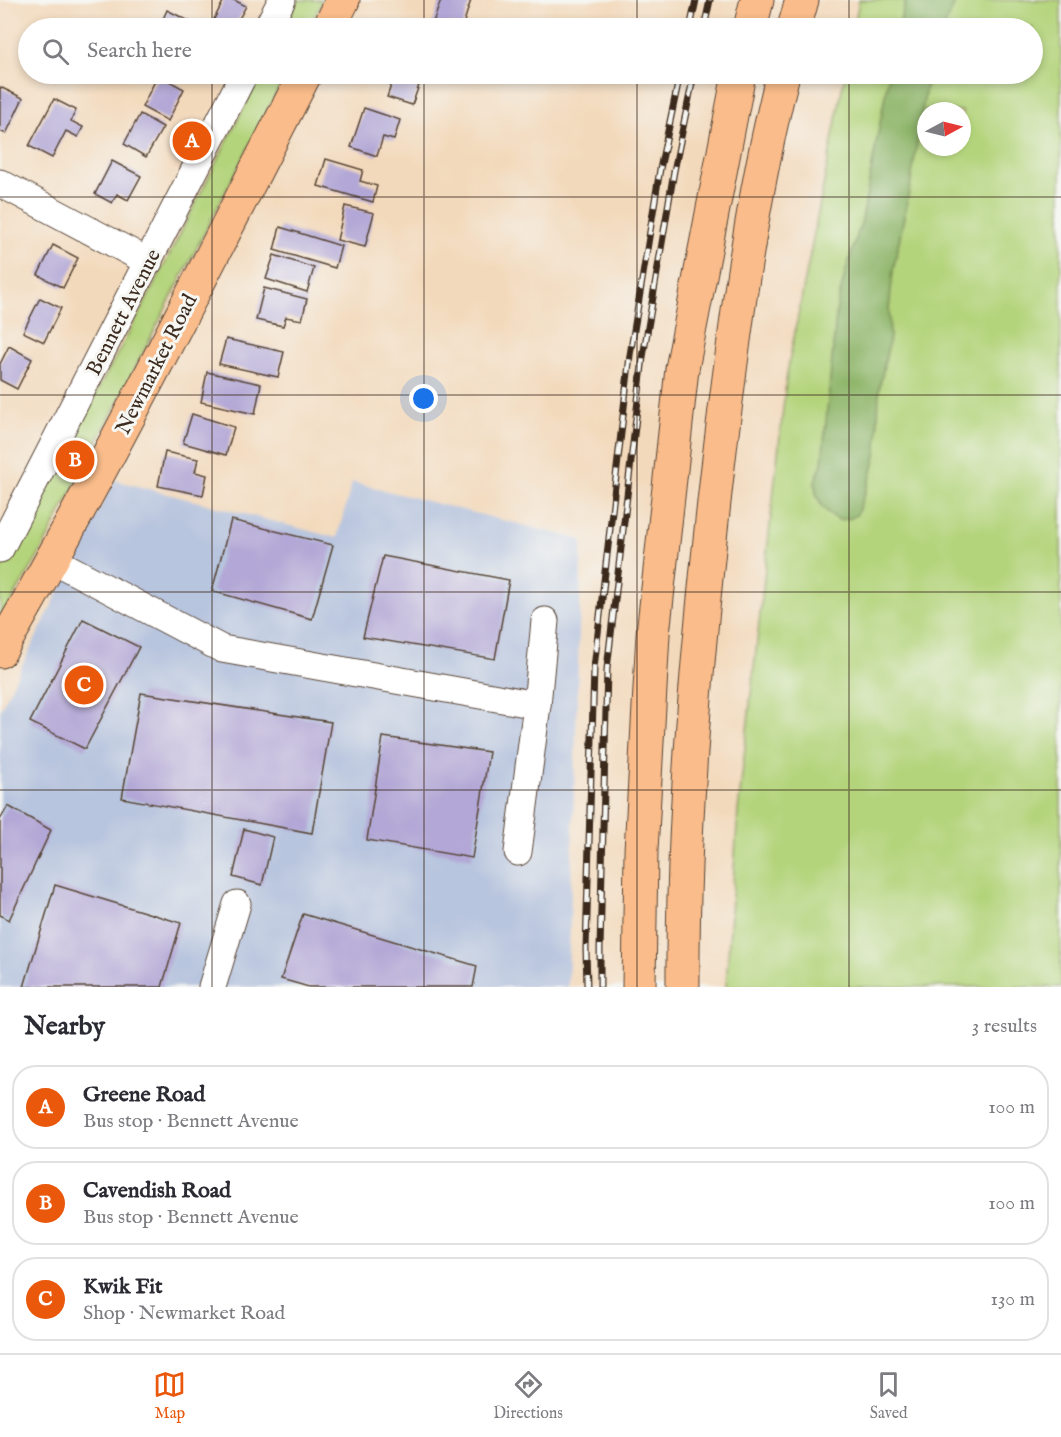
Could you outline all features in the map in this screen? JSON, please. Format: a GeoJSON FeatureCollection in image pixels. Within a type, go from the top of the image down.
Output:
{"type":"FeatureCollection","features":[{"type":"Feature","properties":{"kind":"main road"},"geometry":{"type":"LineString","coordinates":[[333,18],[343,0]]}},
{"type":"Feature","properties":{"kind":"main road"},"geometry":{"type":"LineString","coordinates":[[752,18],[757,0]]}},
{"type":"Feature","properties":{"kind":"main road"},"geometry":{"type":"LineString","coordinates":[[797,18],[802,0]]}},
{"type":"Feature","properties":{"kind":"main road","name":"Newmarket Road"},"geometry":{"type":"LineString","coordinates":[[0,651],[101,471],[300,84]]}},
{"type":"Feature","properties":{"kind":"main road"},"geometry":{"type":"LineString","coordinates":[[639,987],[641,851],[652,634],[682,369],[737,84]]}},
{"type":"Feature","properties":{"kind":"main road"},"geometry":{"type":"LineString","coordinates":[[683,987],[686,848],[701,614],[729,376],[765,143],[780,84]]}},
{"type":"Feature","properties":{"kind":"street"},"geometry":{"type":"LineString","coordinates":[[272,18],[282,0]]}},
{"type":"Feature","properties":{"kind":"street","name":"Bennett Avenue"},"geometry":{"type":"LineString","coordinates":[[0,549],[239,84]]}},
{"type":"Feature","properties":{"kind":"street"},"geometry":{"type":"LineString","coordinates":[[0,183],[149,262]]}},
{"type":"Feature","properties":{"kind":"street"},"geometry":{"type":"LineString","coordinates":[[53,560],[222,649],[537,705]]}},
{"type":"Feature","properties":{"kind":"street"},"geometry":{"type":"LineString","coordinates":[[518,852],[537,705],[545,621]]}},
{"type":"Feature","properties":{"kind":"street"},"geometry":{"type":"LineString","coordinates":[[212,987],[237,904]]}},
{"type":"Feature","properties":{"kind":"shaded area"},"geometry":{"type":"Polygon","coordinates":[[[114,480],[337,538],[352,482],[582,540],[568,987],[0,987],[0,710],[114,480]]]}},
{"type":"Feature","properties":{"kind":"green space"},"geometry":{"type":"Polygon","coordinates":[[[298,0],[323,0],[314,18],[288,18],[298,0]]]}},
{"type":"Feature","properties":{"kind":"green space"},"geometry":{"type":"Polygon","coordinates":[[[859,0],[1061,0],[1061,987],[726,987],[738,811],[787,373],[843,84],[1043,84],[1043,18],[856,18],[859,0]]]}},
{"type":"Feature","properties":{"kind":"green space"},"geometry":{"type":"Polygon","coordinates":[[[906,0],[956,0],[948,18],[901,18],[906,0]]]}},
{"type":"Feature","properties":{"kind":"green space"},"geometry":{"type":"Polygon","coordinates":[[[256,84],[281,84],[38,557],[0,620],[0,570],[146,301],[256,84]]]}},
{"type":"Feature","properties":{"kind":"green space"},"geometry":{"type":"Polygon","coordinates":[[[887,84],[926,84],[924,102],[917,102],[917,143],[893,271],[889,310],[890,337],[879,390],[877,451],[871,476],[857,514],[851,518],[839,520],[822,507],[816,493],[815,481],[822,464],[837,306],[862,220],[887,84]]]}},
{"type":"Feature","properties":{"kind":"building"},"geometry":{"type":"Polygon","coordinates":[[[224,0],[234,0],[246,6],[239,18],[215,18],[224,0]]]}},
{"type":"Feature","properties":{"kind":"building"},"geometry":{"type":"Polygon","coordinates":[[[441,0],[471,0],[465,18],[435,18],[441,0]]]}},
{"type":"Feature","properties":{"kind":"building"},"geometry":{"type":"Polygon","coordinates":[[[167,10],[183,18],[163,18],[167,10]]]}},
{"type":"Feature","properties":{"kind":"building"},"geometry":{"type":"Polygon","coordinates":[[[154,84],[175,84],[184,89],[168,121],[142,107],[154,84]]]}},
{"type":"Feature","properties":{"kind":"building"},"geometry":{"type":"Polygon","coordinates":[[[392,84],[419,84],[412,105],[387,97],[392,84]]]}},
{"type":"Feature","properties":{"kind":"building"},"geometry":{"type":"Polygon","coordinates":[[[0,87],[23,98],[6,134],[0,131],[0,87]]]}},
{"type":"Feature","properties":{"kind":"building"},"geometry":{"type":"Polygon","coordinates":[[[54,99],[76,110],[71,121],[83,127],[78,137],[66,131],[52,158],[29,146],[54,99]]]}},
{"type":"Feature","properties":{"kind":"building"},"geometry":{"type":"Polygon","coordinates":[[[364,108],[400,120],[394,140],[383,137],[377,156],[351,147],[364,108]]]}},
{"type":"Feature","properties":{"kind":"building"},"geometry":{"type":"Polygon","coordinates":[[[140,114],[163,127],[146,157],[124,144],[140,114]]]}},
{"type":"Feature","properties":{"kind":"building"},"geometry":{"type":"Polygon","coordinates":[[[326,159],[363,170],[360,181],[377,186],[373,202],[318,186],[326,159]]]}},
{"type":"Feature","properties":{"kind":"building"},"geometry":{"type":"Polygon","coordinates":[[[112,161],[141,176],[128,200],[117,194],[112,203],[95,194],[112,161]]]}},
{"type":"Feature","properties":{"kind":"building"},"geometry":{"type":"Polygon","coordinates":[[[345,206],[374,213],[365,247],[337,240],[345,206]]]}},
{"type":"Feature","properties":{"kind":"building"},"geometry":{"type":"Polygon","coordinates":[[[280,227],[341,246],[335,268],[274,250],[280,227]]]}},
{"type":"Feature","properties":{"kind":"building"},"geometry":{"type":"Polygon","coordinates":[[[53,245],[78,258],[63,288],[38,275],[53,245]]]}},
{"type":"Feature","properties":{"kind":"building"},"geometry":{"type":"Polygon","coordinates":[[[274,255],[314,268],[307,292],[266,279],[274,255]]]}},
{"type":"Feature","properties":{"kind":"building"},"geometry":{"type":"Polygon","coordinates":[[[264,288],[307,299],[302,320],[286,317],[283,326],[256,320],[264,288]]]}},
{"type":"Feature","properties":{"kind":"building"},"geometry":{"type":"Polygon","coordinates":[[[40,298],[61,308],[44,342],[23,332],[40,298]]]}},
{"type":"Feature","properties":{"kind":"building"},"geometry":{"type":"Polygon","coordinates":[[[226,339],[284,352],[278,377],[219,364],[226,339]]]}},
{"type":"Feature","properties":{"kind":"building"},"geometry":{"type":"Polygon","coordinates":[[[9,346],[32,359],[17,389],[0,380],[0,364],[9,346]]]}},
{"type":"Feature","properties":{"kind":"building"},"geometry":{"type":"Polygon","coordinates":[[[207,372],[261,384],[255,414],[201,402],[207,372]]]}},
{"type":"Feature","properties":{"kind":"building"},"geometry":{"type":"Polygon","coordinates":[[[192,414],[234,427],[226,455],[183,443],[192,414]]]}},
{"type":"Feature","properties":{"kind":"building"},"geometry":{"type":"Polygon","coordinates":[[[165,452],[198,459],[195,472],[207,475],[203,495],[158,486],[165,452]]]}},
{"type":"Feature","properties":{"kind":"building"},"geometry":{"type":"Polygon","coordinates":[[[231,520],[333,545],[312,619],[212,591],[231,520]]]}},
{"type":"Feature","properties":{"kind":"building"},"geometry":{"type":"Polygon","coordinates":[[[383,556],[509,580],[495,659],[363,637],[383,556]]]}},
{"type":"Feature","properties":{"kind":"building"},"geometry":{"type":"Polygon","coordinates":[[[83,619],[139,647],[85,749],[30,722],[83,619]]]}},
{"type":"Feature","properties":{"kind":"building"},"geometry":{"type":"Polygon","coordinates":[[[141,693],[331,722],[312,833],[122,798],[141,693]]]}},
{"type":"Feature","properties":{"kind":"building"},"geometry":{"type":"Polygon","coordinates":[[[383,737],[489,752],[472,858],[367,840],[383,737]]]}},
{"type":"Feature","properties":{"kind":"building"},"geometry":{"type":"Polygon","coordinates":[[[8,806],[51,830],[9,920],[0,915],[0,820],[8,806]]]}},
{"type":"Feature","properties":{"kind":"building"},"geometry":{"type":"Polygon","coordinates":[[[244,829],[273,837],[262,885],[233,877],[244,829]]]}},
{"type":"Feature","properties":{"kind":"building"},"geometry":{"type":"Polygon","coordinates":[[[55,885],[181,923],[162,987],[24,987],[55,885]]]}},
{"type":"Feature","properties":{"kind":"building"},"geometry":{"type":"Polygon","coordinates":[[[303,914],[477,966],[473,987],[309,987],[281,979],[303,914]]]}},
{"type":"Feature","properties":{"kind":"railway"},"geometry":{"type":"LineString","coordinates":[[692,18],[696,0]]}},
{"type":"Feature","properties":{"kind":"railway"},"geometry":{"type":"LineString","coordinates":[[706,18],[710,0]]}},
{"type":"Feature","properties":{"kind":"railway"},"geometry":{"type":"LineString","coordinates":[[587,987],[586,949],[594,668],[630,355],[660,169],[678,84]]}},
{"type":"Feature","properties":{"kind":"railway"},"geometry":{"type":"LineString","coordinates":[[600,987],[607,669],[643,357],[674,171],[692,84]]}},
{"type":"Feature","properties":{"kind":"place","name":"Greene Road"},"geometry":{"type":"Point","coordinates":[192,141]}},
{"type":"Feature","properties":{"kind":"place","name":"Cavendish Road"},"geometry":{"type":"Point","coordinates":[75,460]}},
{"type":"Feature","properties":{"kind":"place","name":"Kwik Fit"},"geometry":{"type":"Point","coordinates":[84,685]}}]}
